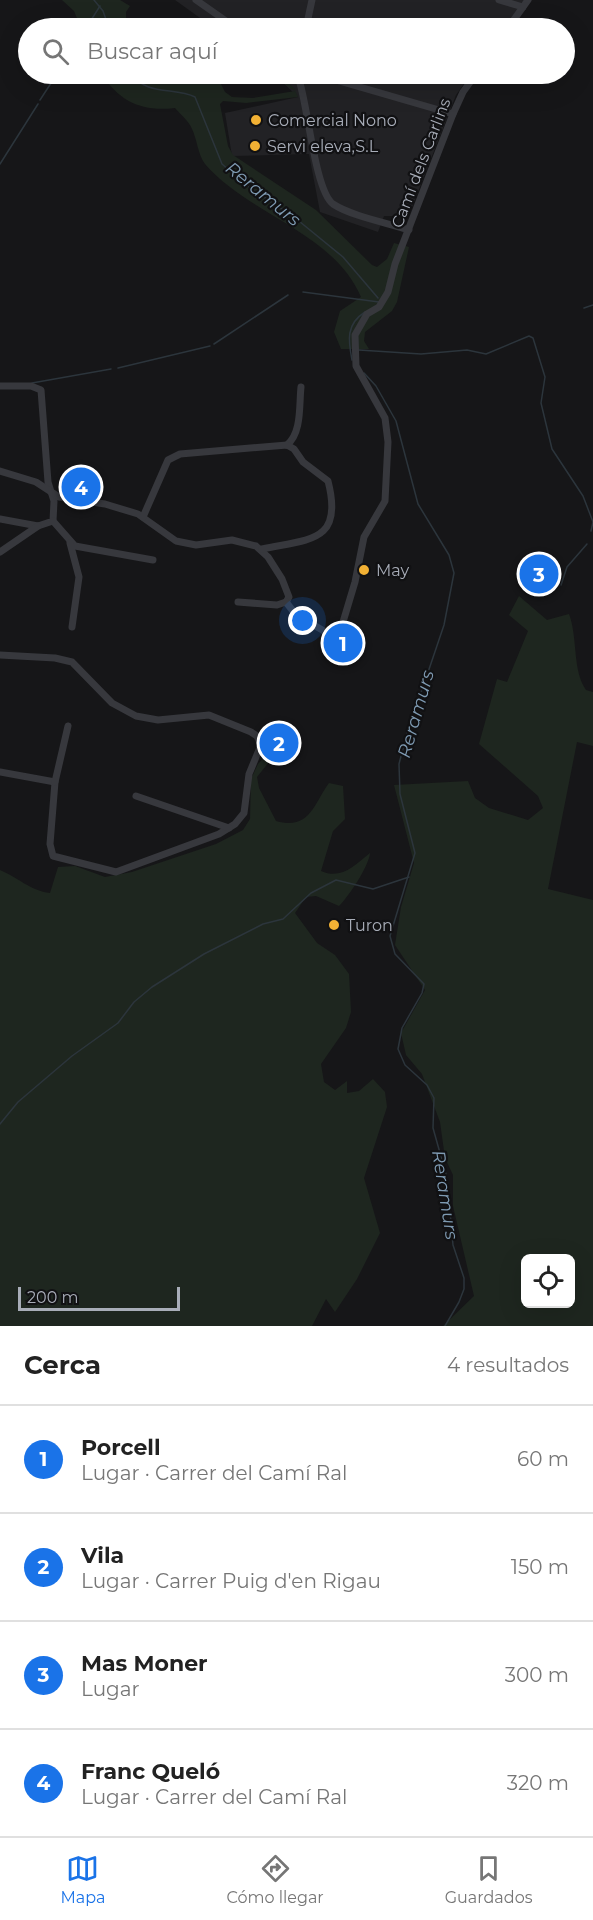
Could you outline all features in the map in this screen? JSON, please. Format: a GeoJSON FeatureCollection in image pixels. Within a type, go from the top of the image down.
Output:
{"type":"FeatureCollection","features":[{"type":"Feature","properties":{"kind":"street"},"geometry":{"type":"LineString","coordinates":[[196,0],[222,18]]}},
{"type":"Feature","properties":{"kind":"street"},"geometry":{"type":"LineString","coordinates":[[308,18],[312,0]]}},
{"type":"Feature","properties":{"kind":"street"},"geometry":{"type":"LineString","coordinates":[[499,0],[525,3],[515,18]]}},
{"type":"Feature","properties":{"kind":"street"},"geometry":{"type":"LineString","coordinates":[[301,84],[307,103],[320,181],[326,197],[340,208],[409,230]]}},
{"type":"Feature","properties":{"kind":"street"},"geometry":{"type":"LineString","coordinates":[[350,84],[453,114]]}},
{"type":"Feature","properties":{"kind":"street","name":"Camí dels Carlins"},"geometry":{"type":"LineString","coordinates":[[286,602],[296,615],[331,635],[340,632],[344,626],[364,537],[380,510],[386,494],[387,430],[379,405],[361,377],[355,345],[357,327],[367,314],[379,307],[388,292],[395,264],[453,114],[469,84]]}},
{"type":"Feature","properties":{"kind":"street"},"geometry":{"type":"LineString","coordinates":[[0,386],[31,386],[41,390],[51,493],[54,501],[53,521],[70,543],[80,577],[72,627]]}},
{"type":"Feature","properties":{"kind":"street"},"geometry":{"type":"LineString","coordinates":[[143,518],[168,460],[180,454],[287,445],[294,440],[301,387]]}},
{"type":"Feature","properties":{"kind":"street"},"geometry":{"type":"LineString","coordinates":[[0,471],[36,482],[59,497],[121,508],[143,518],[176,541],[203,545],[232,540],[262,549],[315,538],[327,530],[332,515],[328,481],[303,462],[294,449],[287,445]]}},
{"type":"Feature","properties":{"kind":"street"},"geometry":{"type":"LineString","coordinates":[[0,519],[38,526]]}},
{"type":"Feature","properties":{"kind":"street"},"geometry":{"type":"LineString","coordinates":[[0,552],[38,526],[53,521]]}},
{"type":"Feature","properties":{"kind":"street"},"geometry":{"type":"LineString","coordinates":[[70,543],[153,560]]}},
{"type":"Feature","properties":{"kind":"street"},"geometry":{"type":"LineString","coordinates":[[237,602],[277,605],[286,602],[289,597],[282,579],[262,549]]}},
{"type":"Feature","properties":{"kind":"street"},"geometry":{"type":"LineString","coordinates":[[0,655],[55,658],[72,662],[112,703],[136,716],[158,720],[208,716],[257,736],[260,741],[260,750],[249,774],[244,813],[230,828],[125,870],[110,872],[88,863],[57,858],[51,854],[56,782],[68,726]]}},
{"type":"Feature","properties":{"kind":"street"},"geometry":{"type":"LineString","coordinates":[[0,772],[56,782]]}},
{"type":"Feature","properties":{"kind":"street"},"geometry":{"type":"LineString","coordinates":[[136,796],[230,828]]}},
{"type":"Feature","properties":{"kind":"shaded area"},"geometry":{"type":"Polygon","coordinates":[[[62,0],[120,0],[130,6],[126,12],[126,18],[77,18],[74,11],[62,0]]]}},
{"type":"Feature","properties":{"kind":"shaded area"},"geometry":{"type":"Polygon","coordinates":[[[175,0],[526,0],[512,18],[200,18],[175,0]]]}},
{"type":"Feature","properties":{"kind":"shaded area"},"geometry":{"type":"Polygon","coordinates":[[[109,84],[221,84],[225,92],[232,97],[253,98],[295,91],[285,84],[294,88],[298,97],[246,103],[223,101],[220,104],[228,146],[233,155],[316,210],[372,265],[377,267],[387,259],[394,243],[409,247],[397,302],[392,311],[365,332],[364,341],[369,349],[341,349],[334,332],[340,311],[361,297],[348,275],[331,256],[311,240],[223,182],[205,164],[191,126],[175,108],[142,106],[116,92],[109,84]]]}},
{"type":"Feature","properties":{"kind":"shaded area"},"geometry":{"type":"Polygon","coordinates":[[[284,84],[464,84],[456,95],[412,207],[402,216],[384,216],[378,232],[320,212],[309,154],[232,156],[225,113],[298,97],[284,84]]]}},
{"type":"Feature","properties":{"kind":"shaded area"},"geometry":{"type":"Polygon","coordinates":[[[519,596],[547,620],[569,614],[579,673],[586,690],[593,692],[593,746],[577,742],[548,889],[593,900],[593,1326],[443,1326],[474,1296],[453,1206],[453,1175],[445,1158],[440,1122],[422,1074],[406,1055],[401,1033],[425,990],[395,945],[401,907],[414,863],[394,785],[468,781],[475,798],[489,808],[528,820],[543,808],[538,796],[479,744],[497,679],[507,682],[528,631],[509,615],[519,596]]]}},
{"type":"Feature","properties":{"kind":"shaded area"},"geometry":{"type":"Polygon","coordinates":[[[271,750],[273,757],[257,777],[259,788],[276,821],[287,823],[304,819],[329,783],[343,786],[345,819],[333,831],[321,871],[341,873],[353,867],[370,853],[358,881],[339,906],[316,896],[306,897],[295,913],[317,943],[335,955],[349,974],[351,1012],[346,1028],[321,1064],[324,1082],[335,1090],[347,1081],[347,1093],[359,1091],[373,1079],[385,1092],[387,1107],[364,1178],[380,1233],[357,1279],[335,1312],[326,1299],[312,1326],[0,1326],[0,870],[30,887],[50,893],[58,867],[75,866],[105,877],[132,872],[216,844],[243,830],[250,819],[251,779],[258,764],[271,750]]]}},
{"type":"Feature","properties":{"kind":"waterway","name":"Reramurs"},"geometry":{"type":"LineString","coordinates":[[94,0],[105,18]]}},
{"type":"Feature","properties":{"kind":"waterway"},"geometry":{"type":"LineString","coordinates":[[92,18],[100,6]]}},
{"type":"Feature","properties":{"kind":"waterway"},"geometry":{"type":"LineString","coordinates":[[40,100],[50,84]]}},
{"type":"Feature","properties":{"kind":"waterway","name":"Reramurs"},"geometry":{"type":"LineString","coordinates":[[143,84],[195,97],[222,164],[250,188],[294,217],[343,257],[378,298]]}},
{"type":"Feature","properties":{"kind":"waterway"},"geometry":{"type":"LineString","coordinates":[[0,164],[38,104]]}},
{"type":"Feature","properties":{"kind":"waterway"},"geometry":{"type":"LineString","coordinates":[[303,292],[379,302]]}},
{"type":"Feature","properties":{"kind":"waterway"},"geometry":{"type":"LineString","coordinates":[[214,344],[288,295]]}},
{"type":"Feature","properties":{"kind":"waterway"},"geometry":{"type":"LineString","coordinates":[[584,308],[593,305]]}},
{"type":"Feature","properties":{"kind":"waterway","name":"Reramurs"},"geometry":{"type":"LineString","coordinates":[[352,360],[351,327],[365,312]]}},
{"type":"Feature","properties":{"kind":"waterway"},"geometry":{"type":"LineString","coordinates":[[359,350],[421,354],[467,350],[486,354],[529,336],[533,338],[545,377],[541,403],[552,449],[583,496],[593,522],[591,531]]}},
{"type":"Feature","properties":{"kind":"waterway"},"geometry":{"type":"LineString","coordinates":[[118,368],[210,346]]}},
{"type":"Feature","properties":{"kind":"waterway"},"geometry":{"type":"LineString","coordinates":[[32,383],[111,369]]}},
{"type":"Feature","properties":{"kind":"waterway","name":"Reramurs"},"geometry":{"type":"LineString","coordinates":[[364,373],[376,386],[396,421],[418,504],[449,555],[454,573],[444,625],[422,690],[414,706],[399,764],[400,794],[415,853],[390,936],[395,954],[424,984],[422,993],[402,1028],[398,1049],[405,1065],[427,1085],[434,1098],[433,1128],[447,1178],[453,1245],[464,1278],[464,1289],[459,1302],[445,1326]]}},
{"type":"Feature","properties":{"kind":"waterway"},"geometry":{"type":"LineString","coordinates":[[561,585],[567,567],[587,544]]}},
{"type":"Feature","properties":{"kind":"waterway"},"geometry":{"type":"LineString","coordinates":[[0,1124],[18,1102],[72,1056],[118,1023],[134,1002],[152,987],[204,954],[263,924],[283,919],[311,893],[336,880],[373,889],[409,877]]}},
{"type":"Feature","properties":{"kind":"place","name":"Comercial Nono"},"geometry":{"type":"Point","coordinates":[256,120]}},
{"type":"Feature","properties":{"kind":"place","name":"Servi eleva,S.L"},"geometry":{"type":"Point","coordinates":[255,146]}},
{"type":"Feature","properties":{"kind":"place","name":"Franc Queló"},"geometry":{"type":"Point","coordinates":[81,487]}},
{"type":"Feature","properties":{"kind":"place","name":"May"},"geometry":{"type":"Point","coordinates":[364,570]}},
{"type":"Feature","properties":{"kind":"place","name":"Mas Moner"},"geometry":{"type":"Point","coordinates":[539,574]}},
{"type":"Feature","properties":{"kind":"place","name":"Porcell"},"geometry":{"type":"Point","coordinates":[343,643]}},
{"type":"Feature","properties":{"kind":"place","name":"Vila"},"geometry":{"type":"Point","coordinates":[279,743]}},
{"type":"Feature","properties":{"kind":"place","name":"Turon"},"geometry":{"type":"Point","coordinates":[334,925]}}]}
